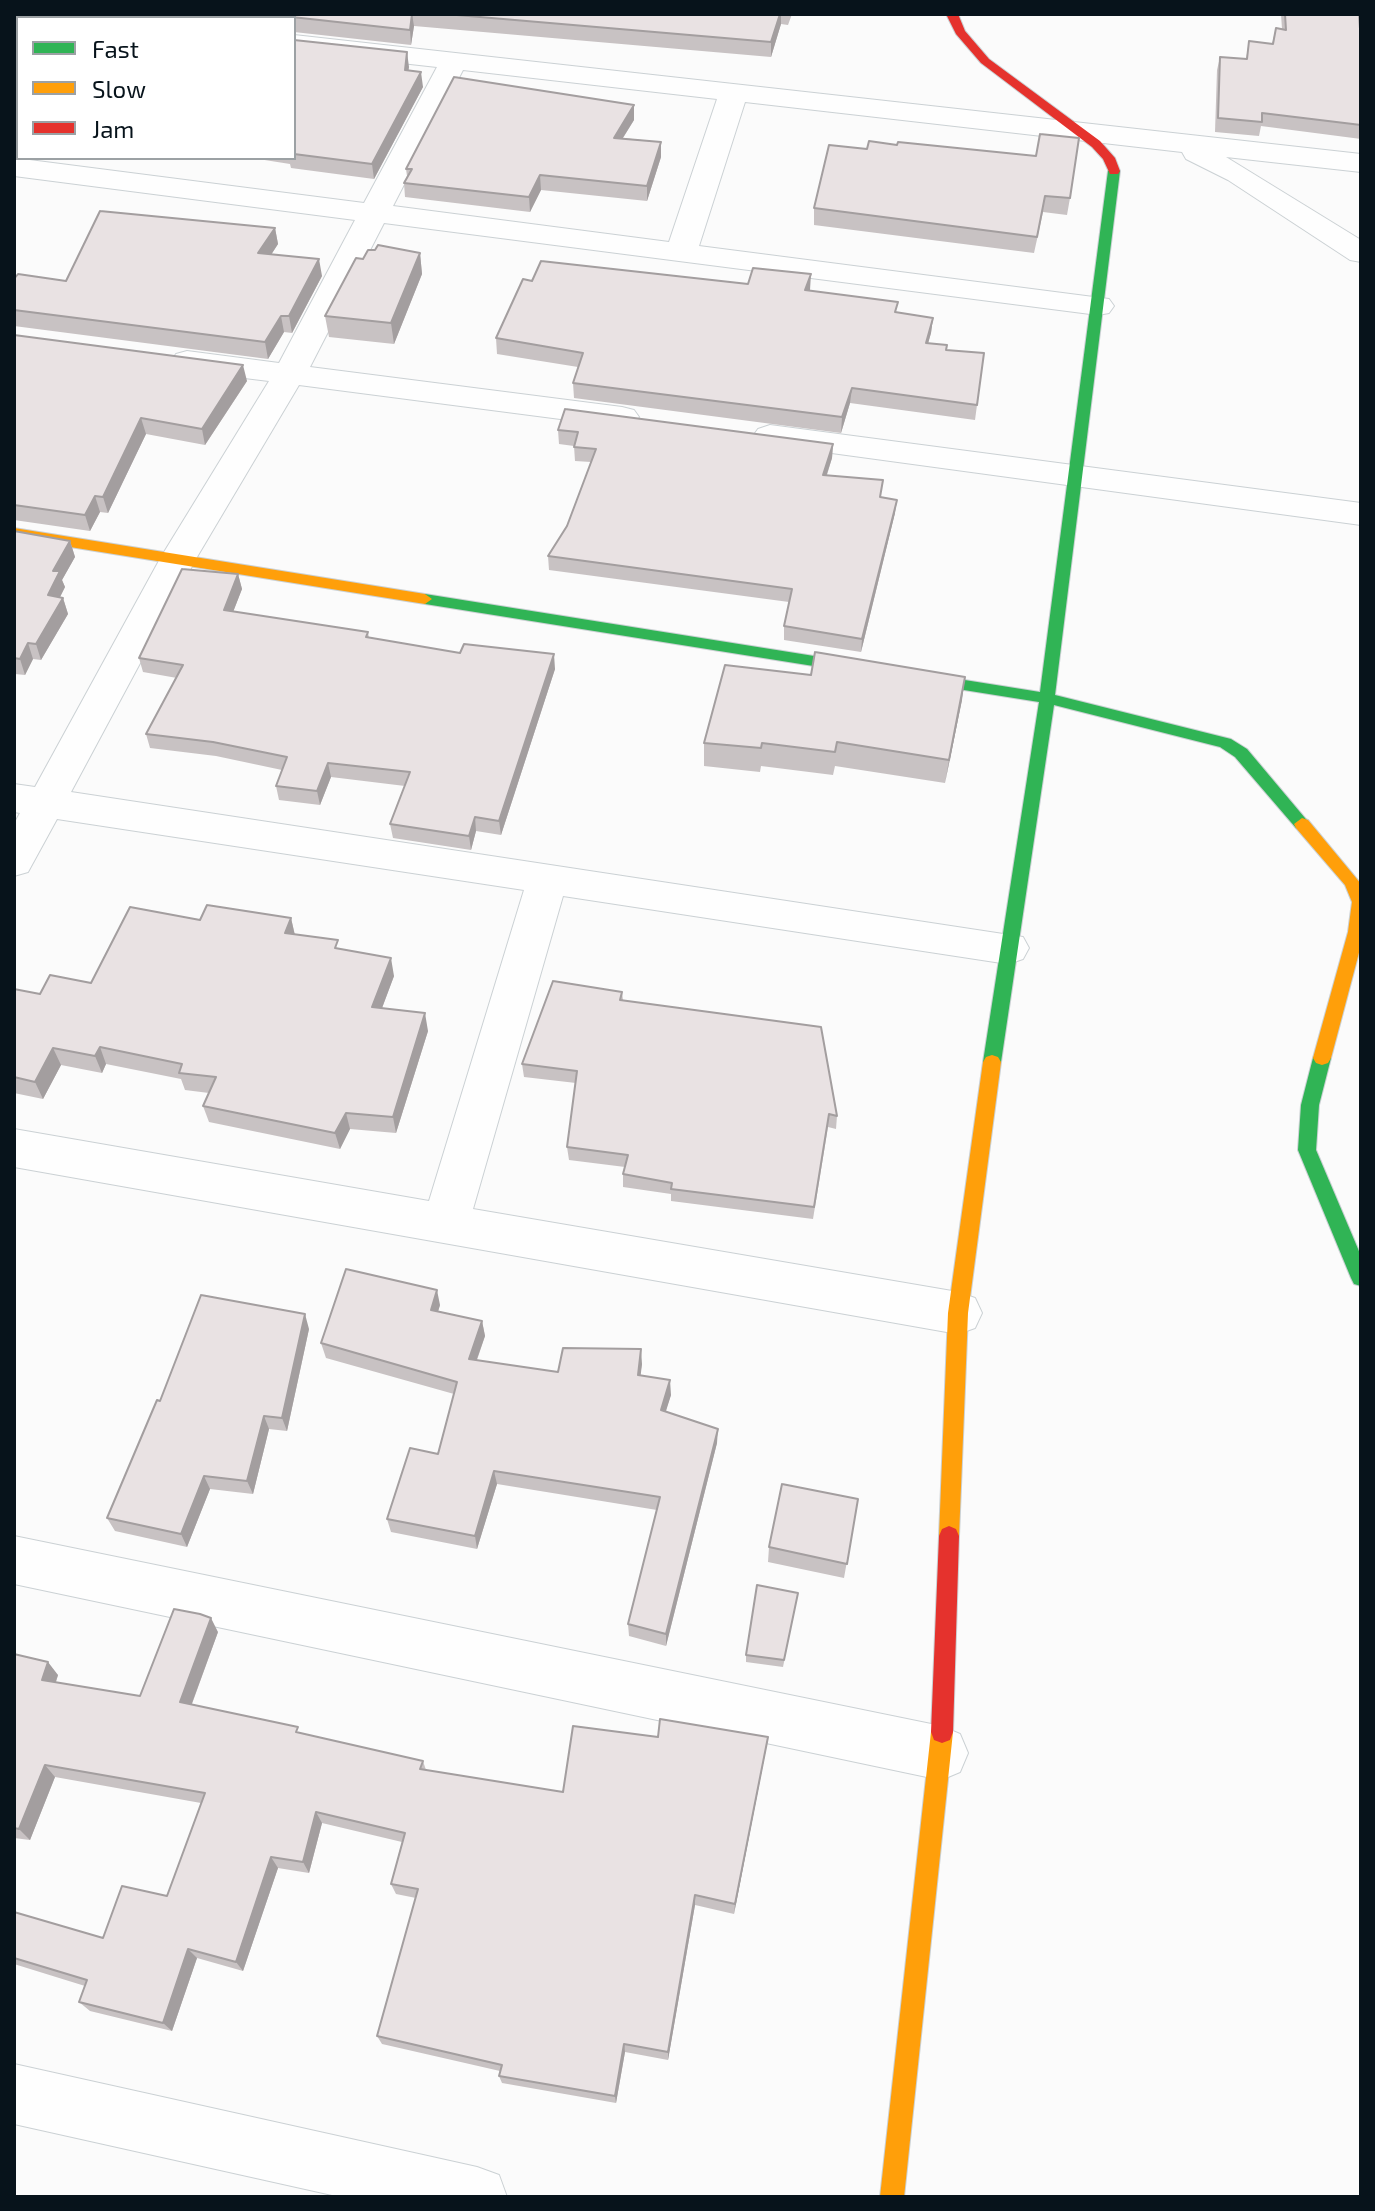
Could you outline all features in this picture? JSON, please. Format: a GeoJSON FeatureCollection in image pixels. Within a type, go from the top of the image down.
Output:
{"type":"FeatureCollection","features":[{"type":"Feature","properties":{"kind":"street"},"geometry":{"type":"LineString","coordinates":[[46,14],[54,16]]}},
{"type":"Feature","properties":{"kind":"street"},"geometry":{"type":"LineString","coordinates":[[892,2197],[941,1753],[958,1313],[1008,948],[1047,698],[1114,167],[1096,144],[1074,131],[985,61],[960,32],[952,14]]}},
{"type":"Feature","properties":{"kind":"street"},"geometry":{"type":"LineString","coordinates":[[296,43],[1361,163]]}},
{"type":"Feature","properties":{"kind":"street"},"geometry":{"type":"LineString","coordinates":[[14,861],[28,800],[289,375],[454,61]]}},
{"type":"Feature","properties":{"kind":"street"},"geometry":{"type":"LineString","coordinates":[[681,253],[733,94]]}},
{"type":"Feature","properties":{"kind":"street"},"geometry":{"type":"LineString","coordinates":[[1163,141],[1204,156],[1238,174],[1361,253]]}},
{"type":"Feature","properties":{"kind":"street"},"geometry":{"type":"LineString","coordinates":[[14,167],[1098,306]]}},
{"type":"Feature","properties":{"kind":"street"},"geometry":{"type":"LineString","coordinates":[[151,356],[652,421]]}},
{"type":"Feature","properties":{"kind":"street"},"geometry":{"type":"LineString","coordinates":[[746,433],[1361,514]]}},
{"type":"Feature","properties":{"kind":"street"},"geometry":{"type":"LineString","coordinates":[[14,533],[1047,698],[1225,743],[1241,753],[1352,882],[1360,902],[1356,932],[1310,1105],[1307,1150],[1361,1278]]}},
{"type":"Feature","properties":{"kind":"street"},"geometry":{"type":"LineString","coordinates":[[28,800],[1008,948]]}},
{"type":"Feature","properties":{"kind":"street"},"geometry":{"type":"LineString","coordinates":[[445,1225],[548,878]]}},
{"type":"Feature","properties":{"kind":"street"},"geometry":{"type":"LineString","coordinates":[[14,1148],[958,1313]]}},
{"type":"Feature","properties":{"kind":"street"},"geometry":{"type":"LineString","coordinates":[[14,1560],[941,1753]]}},
{"type":"Feature","properties":{"kind":"street"},"geometry":{"type":"LineString","coordinates":[[14,2094],[477,2197]]}},
{"type":"Feature","properties":{"kind":"building"},"geometry":{"type":"Polygon","coordinates":[[[412,14],[410,30],[296,16],[108,16],[412,14]]]}},
{"type":"Feature","properties":{"kind":"building"},"geometry":{"type":"Polygon","coordinates":[[[445,14],[780,14],[771,42],[445,14]]]}},
{"type":"Feature","properties":{"kind":"building"},"geometry":{"type":"Polygon","coordinates":[[[1285,14],[1359,14],[1361,125],[1262,113],[1262,122],[1218,118],[1220,57],[1247,59],[1249,41],[1273,44],[1276,28],[1286,30],[1285,14]]]}},
{"type":"Feature","properties":{"kind":"building"},"geometry":{"type":"Polygon","coordinates":[[[296,40],[407,52],[405,70],[421,72],[372,164],[296,154],[296,40]]]}},
{"type":"Feature","properties":{"kind":"building"},"geometry":{"type":"Polygon","coordinates":[[[454,77],[634,105],[614,138],[661,142],[647,186],[540,175],[529,197],[404,183],[412,169],[406,169],[454,77]]]}},
{"type":"Feature","properties":{"kind":"building"},"geometry":{"type":"Polygon","coordinates":[[[1040,134],[1079,138],[1070,198],[1045,196],[1037,237],[814,208],[829,145],[867,149],[869,141],[897,145],[898,142],[1036,156],[1040,134]]]}},
{"type":"Feature","properties":{"kind":"building"},"geometry":{"type":"Polygon","coordinates":[[[100,211],[275,228],[258,253],[319,259],[289,316],[281,316],[265,342],[14,310],[14,279],[18,274],[66,281],[100,211]]]}},
{"type":"Feature","properties":{"kind":"building"},"geometry":{"type":"Polygon","coordinates":[[[378,245],[420,253],[391,323],[325,316],[356,258],[363,259],[368,250],[375,250],[378,245]]]}},
{"type":"Feature","properties":{"kind":"building"},"geometry":{"type":"Polygon","coordinates":[[[541,261],[748,284],[753,268],[811,274],[805,290],[898,302],[895,312],[933,318],[926,343],[947,345],[946,350],[984,353],[977,405],[852,388],[842,417],[573,383],[583,353],[496,338],[523,279],[532,281],[541,261]]]}},
{"type":"Feature","properties":{"kind":"building"},"geometry":{"type":"Polygon","coordinates":[[[14,335],[243,365],[202,429],[141,418],[103,497],[95,496],[85,515],[14,505],[14,335]]]}},
{"type":"Feature","properties":{"kind":"building"},"geometry":{"type":"Polygon","coordinates":[[[565,409],[833,444],[823,475],[883,480],[880,497],[897,500],[862,639],[784,626],[792,589],[548,556],[567,526],[596,449],[574,447],[578,432],[558,430],[565,409]]]}},
{"type":"Feature","properties":{"kind":"building"},"geometry":{"type":"Polygon","coordinates":[[[14,531],[70,541],[53,571],[60,571],[48,595],[63,598],[36,644],[28,643],[20,659],[14,658],[14,531]]]}},
{"type":"Feature","properties":{"kind":"building"},"geometry":{"type":"Polygon","coordinates":[[[182,569],[238,574],[224,610],[368,632],[366,637],[460,653],[464,644],[554,654],[499,821],[475,817],[469,836],[390,824],[410,772],[328,763],[317,791],[276,786],[287,757],[213,742],[146,734],[183,665],[139,658],[182,569]]]}},
{"type":"Feature","properties":{"kind":"building"},"geometry":{"type":"Polygon","coordinates":[[[815,652],[965,677],[949,760],[837,742],[835,752],[762,743],[761,748],[704,743],[725,665],[811,675],[815,652]]]}},
{"type":"Feature","properties":{"kind":"building"},"geometry":{"type":"Polygon","coordinates":[[[207,905],[291,918],[285,933],[338,940],[335,948],[391,958],[372,1007],[425,1013],[393,1117],[346,1113],[335,1133],[203,1106],[216,1077],[179,1073],[182,1064],[100,1047],[95,1056],[53,1048],[35,1082],[14,1077],[14,989],[40,994],[50,975],[91,983],[130,907],[200,920],[207,905]]]}},
{"type":"Feature","properties":{"kind":"building"},"geometry":{"type":"Polygon","coordinates":[[[553,981],[622,992],[620,1000],[821,1027],[837,1116],[829,1114],[814,1207],[671,1189],[672,1183],[623,1174],[628,1155],[567,1147],[577,1071],[522,1064],[553,981]]]}},
{"type":"Feature","properties":{"kind":"building"},"geometry":{"type":"Polygon","coordinates":[[[346,1269],[437,1290],[431,1310],[482,1321],[469,1359],[558,1372],[563,1348],[641,1349],[638,1375],[670,1380],[661,1410],[718,1429],[666,1634],[628,1624],[660,1497],[494,1471],[475,1536],[387,1519],[410,1448],[438,1454],[457,1382],[321,1343],[346,1269]]]}},
{"type":"Feature","properties":{"kind":"building"},"geometry":{"type":"Polygon","coordinates":[[[201,1295],[305,1314],[282,1418],[264,1416],[247,1481],[204,1476],[181,1534],[107,1518],[157,1400],[160,1401],[201,1295]]]}},
{"type":"Feature","properties":{"kind":"building"},"geometry":{"type":"Polygon","coordinates":[[[782,1484],[858,1499],[847,1564],[769,1547],[782,1484]]]}},
{"type":"Feature","properties":{"kind":"building"},"geometry":{"type":"Polygon","coordinates":[[[757,1585],[798,1593],[784,1660],[746,1655],[757,1585]]]}},
{"type":"Feature","properties":{"kind":"building"},"geometry":{"type":"Polygon","coordinates":[[[174,1609],[211,1618],[180,1702],[298,1727],[296,1732],[423,1761],[420,1769],[563,1792],[573,1726],[658,1737],[660,1719],[768,1737],[735,1904],[695,1895],[668,2052],[624,2044],[615,2096],[499,2076],[502,2065],[377,2036],[418,1889],[391,1884],[405,1833],[316,1812],[303,1862],[271,1857],[236,1962],[188,1949],[163,2023],[79,2002],[87,1980],[14,1958],[14,1912],[103,1938],[122,1886],[167,1896],[205,1793],[45,1765],[19,1829],[14,1828],[14,1654],[48,1662],[42,1680],[140,1696],[174,1609]]]}},
{"type":"Feature","properties":{"kind":"traffic: fast"},"geometry":{"type":"LineString","coordinates":[[992,1062],[1047,698],[1114,171]]}},
{"type":"Feature","properties":{"kind":"traffic: fast"},"geometry":{"type":"LineString","coordinates":[[425,599],[1047,698],[1225,743],[1241,753],[1302,824]]}},
{"type":"Feature","properties":{"kind":"traffic: fast"},"geometry":{"type":"LineString","coordinates":[[1322,1058],[1310,1105],[1307,1150],[1361,1278]]}},
{"type":"Feature","properties":{"kind":"traffic: slow"},"geometry":{"type":"LineString","coordinates":[[14,533],[425,599]]}},
{"type":"Feature","properties":{"kind":"traffic: slow"},"geometry":{"type":"LineString","coordinates":[[1302,824],[1352,882],[1360,902],[1356,932],[1322,1058]]}},
{"type":"Feature","properties":{"kind":"traffic: slow"},"geometry":{"type":"LineString","coordinates":[[949,1536],[958,1313],[992,1062]]}},
{"type":"Feature","properties":{"kind":"traffic: slow"},"geometry":{"type":"LineString","coordinates":[[892,2197],[942,1732]]}},
{"type":"Feature","properties":{"kind":"traffic: jam"},"geometry":{"type":"LineString","coordinates":[[952,14],[960,32],[985,61],[1096,144],[1109,158],[1114,171]]}},
{"type":"Feature","properties":{"kind":"traffic: jam"},"geometry":{"type":"LineString","coordinates":[[942,1732],[949,1536]]}}]}
